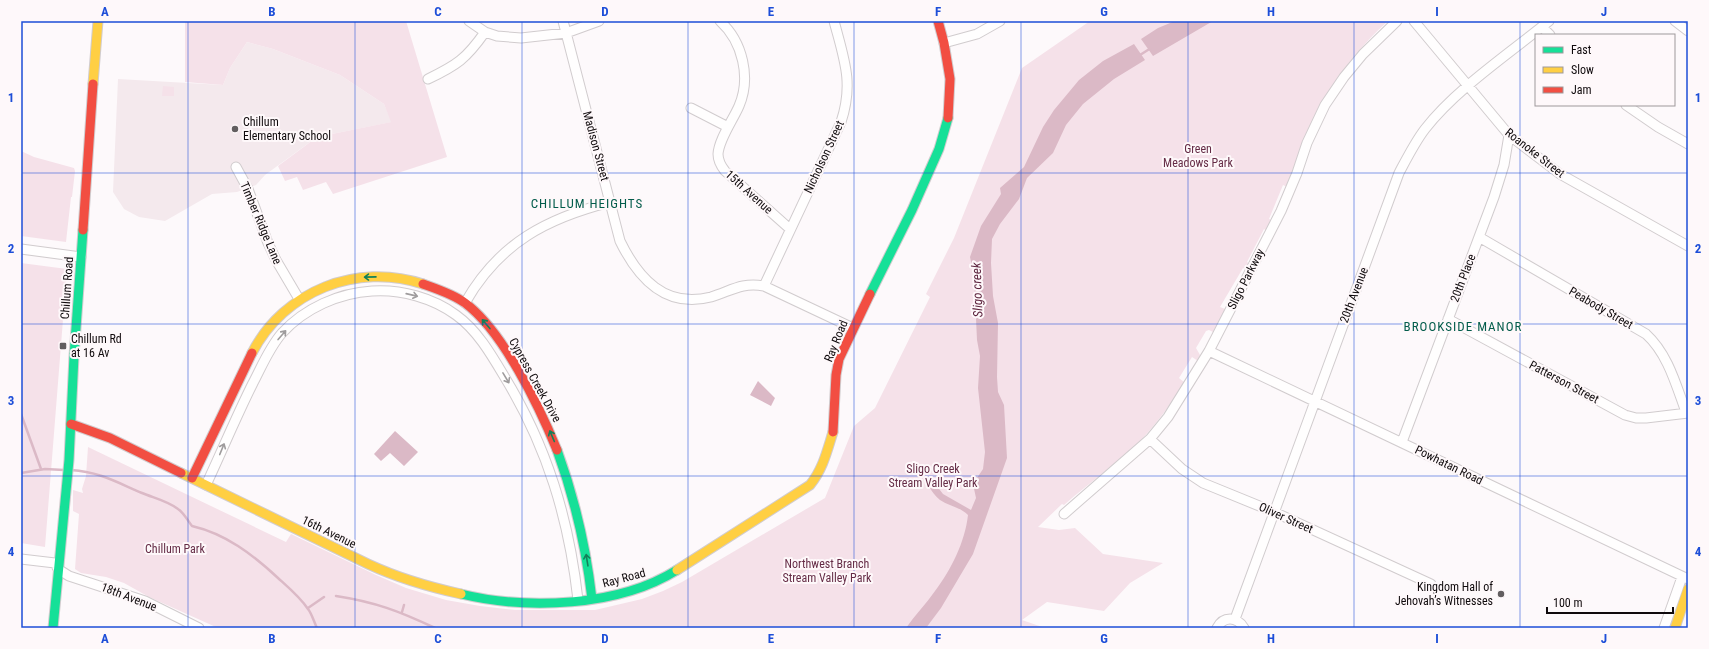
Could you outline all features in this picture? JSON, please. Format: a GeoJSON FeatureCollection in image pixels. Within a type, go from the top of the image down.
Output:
{"type":"FeatureCollection","features":[{"type":"Feature","properties":{"kind":"street","name":"Chillum Road"},"geometry":{"type":"LineString","coordinates":[[54,628],[58,569],[68,477],[74,356],[98,21]]}},
{"type":"Feature","properties":{"kind":"street"},"geometry":{"type":"LineString","coordinates":[[469,21],[485,32],[497,36],[521,38],[566,33],[599,21]]}},
{"type":"Feature","properties":{"kind":"street","name":"Madison Street"},"geometry":{"type":"LineString","coordinates":[[563,21],[620,241],[629,258],[642,276],[652,286],[680,298],[700,299],[742,285],[754,284],[764,286],[852,328]]}},
{"type":"Feature","properties":{"kind":"street","name":"15th Avenue"},"geometry":{"type":"LineString","coordinates":[[720,21],[731,34],[738,46],[742,58],[744,76],[743,92],[739,106],[728,127],[718,154],[720,165],[790,229]]}},
{"type":"Feature","properties":{"kind":"street","name":"Nicholson Street"},"geometry":{"type":"LineString","coordinates":[[764,286],[841,122],[844,111],[848,80],[846,63],[834,21]]}},
{"type":"Feature","properties":{"kind":"street","name":"Ray Road"},"geometry":{"type":"LineString","coordinates":[[592,599],[633,590],[667,576],[787,502],[810,485],[817,476],[831,444],[836,416],[837,368],[852,328],[909,216],[939,149],[949,115],[950,79],[944,43],[938,21]]}},
{"type":"Feature","properties":{"kind":"street"},"geometry":{"type":"LineString","coordinates":[[944,43],[977,34],[1000,21]]}},
{"type":"Feature","properties":{"kind":"street","name":"Sligo Parkway"},"geometry":{"type":"LineString","coordinates":[[1064,514],[1150,439],[1179,399],[1209,351],[1281,211],[1294,181],[1307,143],[1325,105],[1344,77],[1363,54],[1397,21]]}},
{"type":"Feature","properties":{"kind":"street","name":"Roanoke Street"},"geometry":{"type":"LineString","coordinates":[[1414,21],[1509,135],[1560,174],[1688,246]]}},
{"type":"Feature","properties":{"kind":"street"},"geometry":{"type":"LineString","coordinates":[[1675,21],[1688,31]]}},
{"type":"Feature","properties":{"kind":"street"},"geometry":{"type":"LineString","coordinates":[[1546,24],[1550,34]]}},
{"type":"Feature","properties":{"kind":"street","name":"20th Avenue"},"geometry":{"type":"LineString","coordinates":[[1235,619],[1399,173],[1412,148],[1426,128],[1468,87],[1546,24]]}},
{"type":"Feature","properties":{"kind":"street"},"geometry":{"type":"LineString","coordinates":[[428,79],[459,62],[470,52],[485,32]]}},
{"type":"Feature","properties":{"kind":"street"},"geometry":{"type":"LineString","coordinates":[[1627,106],[1658,127],[1688,144]]}},
{"type":"Feature","properties":{"kind":"street"},"geometry":{"type":"LineString","coordinates":[[691,108],[728,127]]}},
{"type":"Feature","properties":{"kind":"street","name":"20th Place"},"geometry":{"type":"LineString","coordinates":[[1402,442],[1500,179],[1509,135]]}},
{"type":"Feature","properties":{"kind":"street","name":"Timber Ridge Lane"},"geometry":{"type":"LineString","coordinates":[[236,166],[248,189],[261,228],[276,260],[299,299]]}},
{"type":"Feature","properties":{"kind":"street"},"geometry":{"type":"LineString","coordinates":[[465,303],[486,272],[512,246],[529,234],[563,216],[611,202]]}},
{"type":"Feature","properties":{"kind":"street","name":"Peabody Street"},"geometry":{"type":"LineString","coordinates":[[1479,237],[1646,334],[1663,355],[1687,412]]}},
{"type":"Feature","properties":{"kind":"street"},"geometry":{"type":"LineString","coordinates":[[21,249],[81,257]]}},
{"type":"Feature","properties":{"kind":"street","name":"Cypress Creek Drive"},"geometry":{"type":"LineString","coordinates":[[192,478],[256,342],[280,314],[299,299],[322,287],[338,281],[366,276],[401,277],[418,281],[436,288],[465,303],[484,321],[499,339],[523,378],[548,427],[570,482],[587,555],[592,599]]}},
{"type":"Feature","properties":{"kind":"street","name":"Cypress Creek Drive"},"geometry":{"type":"LineString","coordinates":[[206,485],[227,435],[272,347],[296,320],[307,312],[332,300],[349,294],[366,291],[382,290],[428,299],[450,311],[468,325],[494,359],[526,412],[547,462],[563,512],[578,600]]}},
{"type":"Feature","properties":{"kind":"street","name":"Patterson Street"},"geometry":{"type":"LineString","coordinates":[[1448,319],[1625,415],[1636,418],[1646,418],[1687,412]]}},
{"type":"Feature","properties":{"kind":"street","name":"Powhatan Road"},"geometry":{"type":"LineString","coordinates":[[1209,351],[1402,442],[1533,507],[1685,578]]}},
{"type":"Feature","properties":{"kind":"street","name":"16th Avenue"},"geometry":{"type":"LineString","coordinates":[[71,424],[90,430],[192,478],[383,571],[419,584],[489,600],[545,602],[592,599]]}},
{"type":"Feature","properties":{"kind":"street","name":"Oliver Street"},"geometry":{"type":"LineString","coordinates":[[1150,439],[1182,469],[1203,483],[1274,512],[1431,584]]}},
{"type":"Feature","properties":{"kind":"street"},"geometry":{"type":"LineString","coordinates":[[21,559],[55,563],[58,569]]}},
{"type":"Feature","properties":{"kind":"street","name":"18th Avenue"},"geometry":{"type":"LineString","coordinates":[[58,569],[70,576],[145,601],[192,627]]}},
{"type":"Feature","properties":{"kind":"street"},"geometry":{"type":"LineString","coordinates":[[1664,628],[1685,578]]}},
{"type":"Feature","properties":{"kind":"street"},"geometry":{"type":"LineString","coordinates":[[1675,628],[1688,589]]}},
{"type":"Feature","properties":{"kind":"street"},"geometry":{"type":"LineString","coordinates":[[1217,628],[1222,621],[1226,619],[1235,619],[1242,624],[1244,628]]}},
{"type":"Feature","properties":{"kind":"shaded area","name":"Chillum Elementary School"},"geometry":{"type":"Polygon","coordinates":[[[247,42],[273,49],[340,75],[384,104],[392,122],[317,137],[265,175],[256,185],[237,192],[212,194],[165,221],[139,217],[124,209],[113,192],[118,79],[223,85],[230,68],[247,42]]]}},
{"type":"Feature","properties":{"kind":"green space"},"geometry":{"type":"Polygon","coordinates":[[[185,21],[406,21],[447,157],[333,194],[326,182],[303,190],[297,177],[285,181],[278,166],[317,137],[391,122],[384,104],[340,75],[273,49],[247,42],[230,68],[223,85],[185,82],[185,21]]]}},
{"type":"Feature","properties":{"kind":"green space"},"geometry":{"type":"Polygon","coordinates":[[[1090,21],[1388,21],[1354,57],[1339,77],[1315,118],[1287,187],[1283,185],[1269,219],[1272,220],[1268,232],[1264,229],[1247,262],[1250,264],[1247,270],[1243,268],[1220,307],[1225,309],[1213,332],[1209,330],[1206,331],[1196,348],[1200,355],[1198,361],[1192,357],[1179,378],[1185,383],[1159,419],[1142,439],[1064,505],[1062,504],[1038,527],[1059,530],[1075,528],[1103,554],[1163,563],[1130,583],[1104,611],[1047,602],[1022,620],[1045,628],[218,628],[149,597],[124,583],[106,577],[81,573],[75,569],[79,514],[73,511],[73,490],[83,493],[82,489],[86,476],[88,447],[286,542],[291,534],[406,588],[446,600],[515,610],[595,610],[642,599],[682,582],[825,498],[854,426],[875,408],[930,297],[926,294],[954,238],[1022,68],[1090,21]]]}},
{"type":"Feature","properties":{"kind":"green space"},"geometry":{"type":"Polygon","coordinates":[[[163,86],[174,87],[174,96],[162,96],[163,86]]]}},
{"type":"Feature","properties":{"kind":"green space"},"geometry":{"type":"Polygon","coordinates":[[[21,151],[34,157],[74,168],[75,171],[66,242],[21,236],[21,151]]]}},
{"type":"Feature","properties":{"kind":"green space"},"geometry":{"type":"Polygon","coordinates":[[[21,263],[67,269],[45,547],[21,543],[21,263]]]}},
{"type":"Feature","properties":{"kind":"water"},"geometry":{"type":"Polygon","coordinates":[[[1175,21],[1213,21],[1153,56],[1141,39],[1158,28],[1175,21]]]}},
{"type":"Feature","properties":{"kind":"water"},"geometry":{"type":"Polygon","coordinates":[[[1134,44],[1145,60],[1114,79],[1083,104],[1066,125],[1053,153],[1027,178],[1019,199],[1000,224],[992,239],[991,263],[993,296],[998,323],[998,392],[1004,405],[1007,458],[973,554],[941,608],[926,628],[906,628],[932,596],[952,565],[964,535],[968,515],[962,510],[940,500],[928,485],[933,481],[943,494],[971,510],[976,498],[973,484],[983,469],[985,452],[978,388],[980,356],[977,340],[974,276],[970,257],[981,226],[1001,194],[1000,188],[1024,167],[1043,127],[1054,110],[1079,80],[1103,61],[1134,44]]]}},
{"type":"Feature","properties":{"kind":"water"},"geometry":{"type":"Polygon","coordinates":[[[758,381],[775,398],[771,406],[750,395],[758,381]]]}},
{"type":"Feature","properties":{"kind":"water"},"geometry":{"type":"Polygon","coordinates":[[[395,431],[418,452],[404,466],[390,453],[381,461],[374,454],[395,431]]]}},
{"type":"Feature","properties":{"kind":"waterway","name":"Sligo creek"},"geometry":{"type":"LineString","coordinates":[[1140,55],[1151,48]]}},
{"type":"Feature","properties":{"kind":"waterway"},"geometry":{"type":"LineString","coordinates":[[21,414],[41,469]]}},
{"type":"Feature","properties":{"kind":"waterway"},"geometry":{"type":"LineString","coordinates":[[21,473],[45,469],[64,470]]}},
{"type":"Feature","properties":{"kind":"waterway"},"geometry":{"type":"LineString","coordinates":[[71,470],[99,475],[174,506],[184,515],[192,526],[216,534],[238,546],[258,561],[298,596],[312,616],[317,628]]}},
{"type":"Feature","properties":{"kind":"waterway"},"geometry":{"type":"LineString","coordinates":[[336,596],[363,601],[387,608],[435,628]]}},
{"type":"Feature","properties":{"kind":"waterway"},"geometry":{"type":"LineString","coordinates":[[308,608],[324,597]]}},
{"type":"Feature","properties":{"kind":"waterway"},"geometry":{"type":"LineString","coordinates":[[402,612],[404,605]]}},
{"type":"Feature","properties":{"kind":"traffic: fast"},"geometry":{"type":"LineString","coordinates":[[870,294],[912,210],[939,149],[948,118]]}},
{"type":"Feature","properties":{"kind":"traffic: fast"},"geometry":{"type":"LineString","coordinates":[[53,628],[69,460],[74,356],[83,230]]}},
{"type":"Feature","properties":{"kind":"traffic: fast"},"geometry":{"type":"LineString","coordinates":[[557,450],[579,523],[587,561],[592,599]]}},
{"type":"Feature","properties":{"kind":"traffic: fast"},"geometry":{"type":"LineString","coordinates":[[461,594],[514,602],[572,602],[628,592],[677,570]]}},
{"type":"Feature","properties":{"kind":"traffic: slow"},"geometry":{"type":"LineString","coordinates":[[93,84],[98,21]]}},
{"type":"Feature","properties":{"kind":"traffic: slow"},"geometry":{"type":"LineString","coordinates":[[252,353],[266,331],[283,313],[303,298],[325,287],[348,280],[373,277],[398,278],[423,284]]}},
{"type":"Feature","properties":{"kind":"traffic: slow"},"geometry":{"type":"LineString","coordinates":[[677,570],[810,485],[827,453],[833,432]]}},
{"type":"Feature","properties":{"kind":"traffic: slow"},"geometry":{"type":"LineString","coordinates":[[181,473],[379,569],[414,582],[461,594]]}},
{"type":"Feature","properties":{"kind":"traffic: slow"},"geometry":{"type":"LineString","coordinates":[[1675,628],[1688,589]]}},
{"type":"Feature","properties":{"kind":"traffic: jam"},"geometry":{"type":"LineString","coordinates":[[938,21],[944,43],[950,79],[948,118]]}},
{"type":"Feature","properties":{"kind":"traffic: jam"},"geometry":{"type":"LineString","coordinates":[[83,230],[93,84]]}},
{"type":"Feature","properties":{"kind":"traffic: jam"},"geometry":{"type":"LineString","coordinates":[[423,284],[445,292],[465,303],[493,332],[506,350],[530,392],[557,450]]}},
{"type":"Feature","properties":{"kind":"traffic: jam"},"geometry":{"type":"LineString","coordinates":[[833,432],[836,375],[839,359],[870,294]]}},
{"type":"Feature","properties":{"kind":"traffic: jam"},"geometry":{"type":"LineString","coordinates":[[192,478],[252,353]]}},
{"type":"Feature","properties":{"kind":"traffic: jam"},"geometry":{"type":"LineString","coordinates":[[71,424],[110,438],[181,473]]}},
{"type":"Feature","properties":{"kind":"place","name":"Chillum Elementary School"},"geometry":{"type":"Point","coordinates":[235,129]}},
{"type":"Feature","properties":{"kind":"place","name":"Chillum Rd at 16 Av"},"geometry":{"type":"Point","coordinates":[63,346]}},
{"type":"Feature","properties":{"kind":"place","name":"Kingdom Hall of Jehovah’s Witnesses"},"geometry":{"type":"Point","coordinates":[1501,594]}},
{"type":"Feature","properties":{"kind":"district","name":"CHILLUM HEIGHTS"},"geometry":{"type":"Point","coordinates":[587,203]}},
{"type":"Feature","properties":{"kind":"district","name":"BROOKSIDE MANOR"},"geometry":{"type":"Point","coordinates":[1463,326]}},
{"type":"Feature","properties":{"kind":"park label","name":"Green Meadows Park"},"geometry":{"type":"Point","coordinates":[1198,156]}},
{"type":"Feature","properties":{"kind":"park label","name":"Sligo Creek Stream Valley Park"},"geometry":{"type":"Point","coordinates":[933,476]}},
{"type":"Feature","properties":{"kind":"park label","name":"Chillum Park"},"geometry":{"type":"Point","coordinates":[175,549]}},
{"type":"Feature","properties":{"kind":"park label","name":"Northwest Branch Stream Valley Park"},"geometry":{"type":"Point","coordinates":[827,571]}}]}
